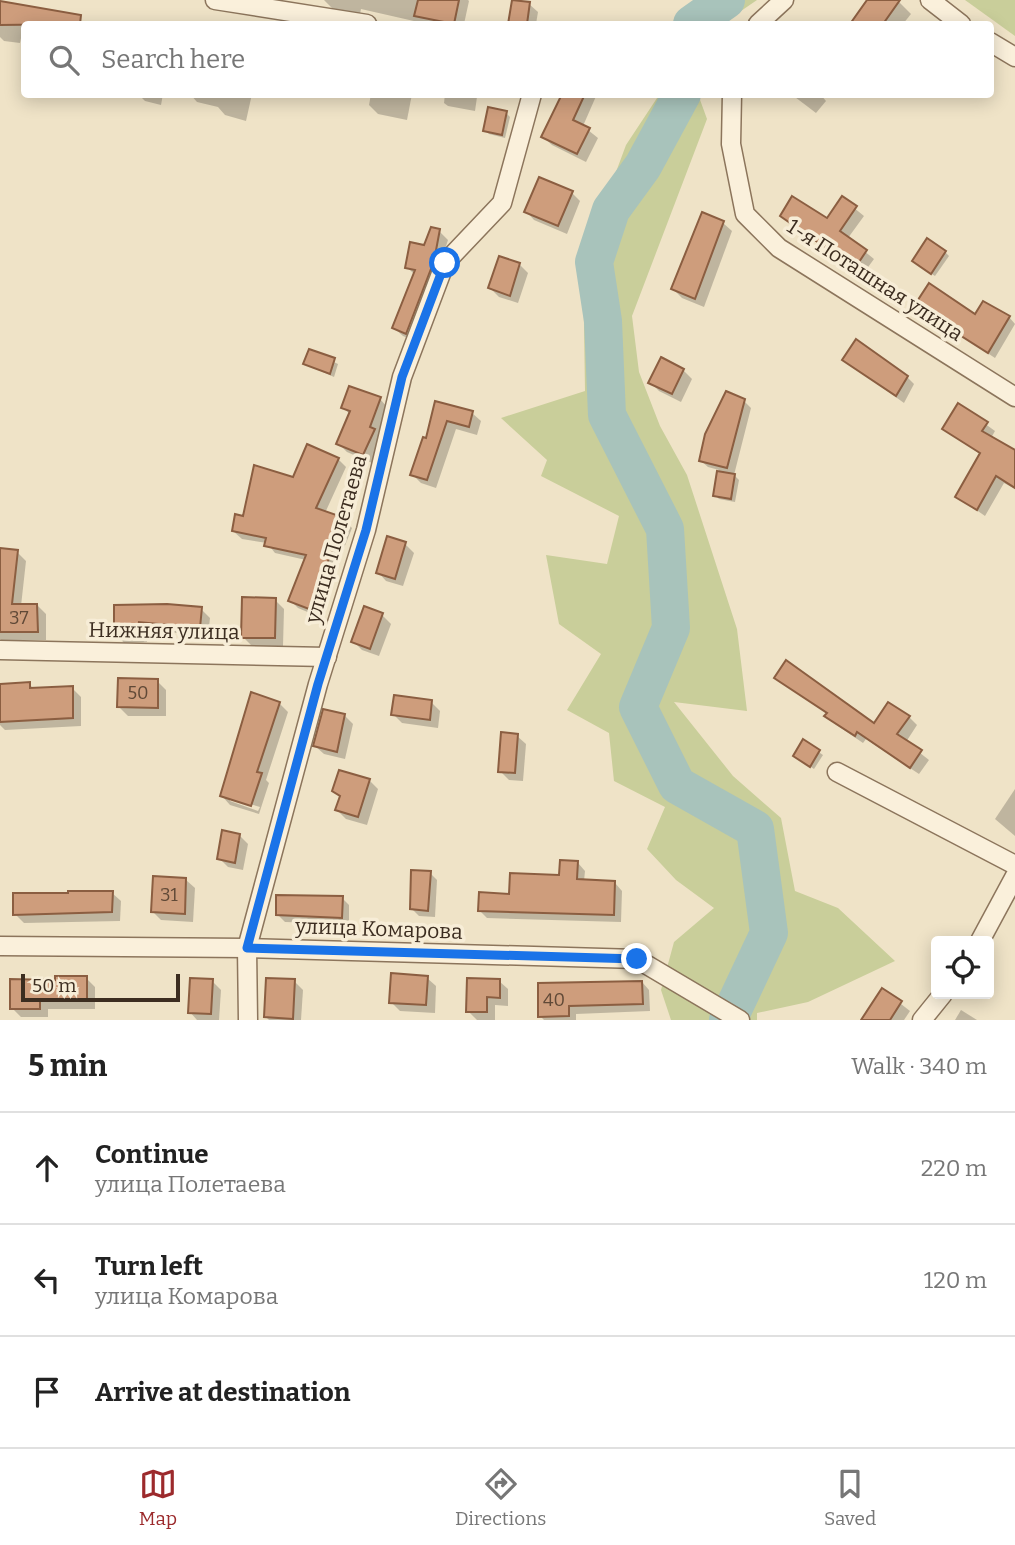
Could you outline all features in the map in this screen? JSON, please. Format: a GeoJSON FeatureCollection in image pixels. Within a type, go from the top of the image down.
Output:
{"type":"FeatureCollection","features":[{"type":"Feature","properties":{"kind":"street"},"geometry":{"type":"LineString","coordinates":[[215,0],[348,21]]}},
{"type":"Feature","properties":{"kind":"street"},"geometry":{"type":"LineString","coordinates":[[761,21],[784,0]]}},
{"type":"Feature","properties":{"kind":"street"},"geometry":{"type":"LineString","coordinates":[[930,0],[957,21]]}},
{"type":"Feature","properties":{"kind":"street"},"geometry":{"type":"LineString","coordinates":[[994,44],[1015,57]]}},
{"type":"Feature","properties":{"kind":"street","name":"улица Полетаева"},"geometry":{"type":"LineString","coordinates":[[248,1020],[247,948],[327,657],[366,530],[402,377],[445,263],[502,203],[531,98]]}},
{"type":"Feature","properties":{"kind":"street","name":"1-я Поташная улица"},"geometry":{"type":"LineString","coordinates":[[732,98],[731,144],[746,214],[779,248],[1015,397]]}},
{"type":"Feature","properties":{"kind":"street","name":"Нижняя улица"},"geometry":{"type":"LineString","coordinates":[[0,650],[327,657]]}},
{"type":"Feature","properties":{"kind":"street"},"geometry":{"type":"LineString","coordinates":[[837,772],[1015,865]]}},
{"type":"Feature","properties":{"kind":"street"},"geometry":{"type":"LineString","coordinates":[[983,936],[1015,876]]}},
{"type":"Feature","properties":{"kind":"street","name":"улица Комарова"},"geometry":{"type":"LineString","coordinates":[[0,946],[247,948],[637,959],[740,1020]]}},
{"type":"Feature","properties":{"kind":"street"},"geometry":{"type":"LineString","coordinates":[[922,1020],[939,999]]}},
{"type":"Feature","properties":{"kind":"green space"},"geometry":{"type":"Polygon","coordinates":[[[703,0],[757,0],[726,21],[678,21],[676,18],[703,0]]]}},
{"type":"Feature","properties":{"kind":"green space"},"geometry":{"type":"Polygon","coordinates":[[[965,0],[1015,0],[1015,36],[965,0]]]}},
{"type":"Feature","properties":{"kind":"green space"},"geometry":{"type":"Polygon","coordinates":[[[657,98],[699,98],[707,119],[632,316],[639,372],[660,426],[687,475],[737,629],[747,711],[674,702],[733,776],[781,818],[795,891],[838,908],[895,961],[808,1002],[757,1013],[757,1020],[671,1020],[661,990],[674,942],[714,908],[676,880],[647,849],[665,807],[614,781],[609,733],[567,710],[601,654],[559,624],[546,555],[607,564],[619,516],[541,476],[547,460],[501,418],[585,391],[583,261],[626,145],[657,98]]]}},
{"type":"Feature","properties":{"kind":"building"},"geometry":{"type":"Polygon","coordinates":[[[418,0],[459,0],[455,21],[414,16],[418,0]]]}},
{"type":"Feature","properties":{"kind":"building"},"geometry":{"type":"Polygon","coordinates":[[[512,0],[530,2],[527,21],[508,21],[512,0]]]}},
{"type":"Feature","properties":{"kind":"building"},"geometry":{"type":"Polygon","coordinates":[[[867,0],[900,0],[885,21],[852,21],[867,0]]]}},
{"type":"Feature","properties":{"kind":"building"},"geometry":{"type":"Polygon","coordinates":[[[0,1],[81,15],[80,21],[21,21],[21,25],[0,25],[0,1]]]}},
{"type":"Feature","properties":{"kind":"building"},"geometry":{"type":"Polygon","coordinates":[[[560,98],[583,98],[573,120],[590,128],[577,154],[541,137],[560,98]]]}},
{"type":"Feature","properties":{"kind":"building"},"geometry":{"type":"Polygon","coordinates":[[[488,107],[507,111],[502,135],[483,131],[488,107]]]}},
{"type":"Feature","properties":{"kind":"building"},"geometry":{"type":"Polygon","coordinates":[[[539,177],[573,191],[558,226],[524,212],[539,177]]]}},
{"type":"Feature","properties":{"kind":"building"},"geometry":{"type":"Polygon","coordinates":[[[792,196],[827,218],[842,196],[857,206],[840,231],[867,250],[855,268],[780,216],[792,196]]]}},
{"type":"Feature","properties":{"kind":"building"},"geometry":{"type":"Polygon","coordinates":[[[702,212],[724,221],[695,299],[671,289],[702,212]]]}},
{"type":"Feature","properties":{"kind":"building"},"geometry":{"type":"Polygon","coordinates":[[[431,227],[440,229],[434,261],[406,334],[392,328],[415,270],[405,268],[410,242],[424,245],[431,227]]]}},
{"type":"Feature","properties":{"kind":"building"},"geometry":{"type":"Polygon","coordinates":[[[927,238],[946,251],[931,274],[912,261],[927,238]]]}},
{"type":"Feature","properties":{"kind":"building"},"geometry":{"type":"Polygon","coordinates":[[[499,256],[520,263],[510,296],[488,288],[499,256]]]}},
{"type":"Feature","properties":{"kind":"building"},"geometry":{"type":"Polygon","coordinates":[[[929,283],[975,314],[983,301],[1010,316],[988,353],[914,306],[929,283]]]}},
{"type":"Feature","properties":{"kind":"building"},"geometry":{"type":"Polygon","coordinates":[[[856,339],[908,376],[896,396],[842,360],[856,339]]]}},
{"type":"Feature","properties":{"kind":"building"},"geometry":{"type":"Polygon","coordinates":[[[309,349],[335,358],[330,374],[303,364],[309,349]]]}},
{"type":"Feature","properties":{"kind":"building"},"geometry":{"type":"Polygon","coordinates":[[[661,357],[684,369],[672,394],[648,383],[661,357]]]}},
{"type":"Feature","properties":{"kind":"building"},"geometry":{"type":"Polygon","coordinates":[[[349,386],[381,397],[370,427],[375,429],[363,455],[336,444],[350,411],[341,408],[349,386]]]}},
{"type":"Feature","properties":{"kind":"building"},"geometry":{"type":"Polygon","coordinates":[[[726,391],[745,399],[727,468],[699,461],[705,434],[726,391]]]}},
{"type":"Feature","properties":{"kind":"building"},"geometry":{"type":"Polygon","coordinates":[[[435,401],[473,411],[469,427],[447,421],[427,480],[410,475],[423,437],[426,438],[435,401]]]}},
{"type":"Feature","properties":{"kind":"building"},"geometry":{"type":"Polygon","coordinates":[[[958,403],[988,422],[982,431],[1015,450],[1015,488],[996,476],[977,510],[955,497],[980,453],[942,429],[958,403]]]}},
{"type":"Feature","properties":{"kind":"building"},"geometry":{"type":"Polygon","coordinates":[[[307,444],[339,458],[316,508],[345,518],[309,609],[288,601],[306,555],[264,546],[266,538],[232,531],[235,514],[243,516],[254,465],[293,477],[307,444]]]}},
{"type":"Feature","properties":{"kind":"building"},"geometry":{"type":"Polygon","coordinates":[[[717,471],[735,474],[731,499],[713,496],[717,471]]]}},
{"type":"Feature","properties":{"kind":"building"},"geometry":{"type":"Polygon","coordinates":[[[387,536],[406,542],[395,579],[376,573],[387,536]]]}},
{"type":"Feature","properties":{"kind":"building"},"geometry":{"type":"Polygon","coordinates":[[[0,548],[18,550],[12,604],[37,604],[38,632],[0,632],[0,548]]]}},
{"type":"Feature","properties":{"kind":"building"},"geometry":{"type":"Polygon","coordinates":[[[242,597],[276,598],[275,638],[241,638],[242,597]]]}},
{"type":"Feature","properties":{"kind":"building"},"geometry":{"type":"Polygon","coordinates":[[[167,604],[202,607],[200,628],[139,622],[139,634],[114,634],[114,605],[167,604]]]}},
{"type":"Feature","properties":{"kind":"building"},"geometry":{"type":"Polygon","coordinates":[[[364,606],[383,613],[370,649],[351,642],[364,606]]]}},
{"type":"Feature","properties":{"kind":"building"},"geometry":{"type":"Polygon","coordinates":[[[786,660],[874,723],[888,702],[910,716],[897,734],[922,750],[910,768],[857,732],[855,736],[824,716],[827,713],[774,678],[786,660]]]}},
{"type":"Feature","properties":{"kind":"building"},"geometry":{"type":"Polygon","coordinates":[[[118,678],[158,679],[158,708],[117,707],[118,678]]]}},
{"type":"Feature","properties":{"kind":"building"},"geometry":{"type":"Polygon","coordinates":[[[30,682],[30,688],[73,686],[73,718],[0,722],[0,684],[30,682]]]}},
{"type":"Feature","properties":{"kind":"building"},"geometry":{"type":"Polygon","coordinates":[[[251,692],[280,702],[257,772],[262,773],[251,806],[220,796],[251,692]]]}},
{"type":"Feature","properties":{"kind":"building"},"geometry":{"type":"Polygon","coordinates":[[[394,695],[432,700],[430,720],[391,715],[394,695]]]}},
{"type":"Feature","properties":{"kind":"building"},"geometry":{"type":"Polygon","coordinates":[[[323,709],[345,714],[337,752],[313,746],[323,709]]]}},
{"type":"Feature","properties":{"kind":"building"},"geometry":{"type":"Polygon","coordinates":[[[501,732],[518,734],[515,773],[498,772],[501,732]]]}},
{"type":"Feature","properties":{"kind":"building"},"geometry":{"type":"Polygon","coordinates":[[[803,739],[820,750],[810,767],[793,756],[803,739]]]}},
{"type":"Feature","properties":{"kind":"building"},"geometry":{"type":"Polygon","coordinates":[[[339,770],[370,779],[358,817],[335,810],[340,796],[332,791],[339,770]]]}},
{"type":"Feature","properties":{"kind":"building"},"geometry":{"type":"Polygon","coordinates":[[[222,830],[240,834],[235,863],[217,859],[222,830]]]}},
{"type":"Feature","properties":{"kind":"building"},"geometry":{"type":"Polygon","coordinates":[[[560,860],[578,861],[577,879],[615,881],[614,915],[478,911],[479,892],[509,894],[510,873],[559,875],[560,860]]]}},
{"type":"Feature","properties":{"kind":"building"},"geometry":{"type":"Polygon","coordinates":[[[411,870],[431,871],[428,911],[410,909],[411,870]]]}},
{"type":"Feature","properties":{"kind":"building"},"geometry":{"type":"Polygon","coordinates":[[[153,876],[186,878],[185,914],[151,912],[153,876]]]}},
{"type":"Feature","properties":{"kind":"building"},"geometry":{"type":"Polygon","coordinates":[[[113,891],[112,912],[13,915],[13,893],[113,891]]]}},
{"type":"Feature","properties":{"kind":"building"},"geometry":{"type":"Polygon","coordinates":[[[276,895],[343,896],[342,918],[276,915],[276,895]]]}},
{"type":"Feature","properties":{"kind":"building"},"geometry":{"type":"Polygon","coordinates":[[[391,973],[428,976],[426,1005],[389,1003],[391,973]]]}},
{"type":"Feature","properties":{"kind":"building"},"geometry":{"type":"Polygon","coordinates":[[[55,976],[87,976],[87,1001],[40,1001],[40,1009],[10,1009],[10,979],[55,980],[55,976]]]}},
{"type":"Feature","properties":{"kind":"building"},"geometry":{"type":"Polygon","coordinates":[[[190,978],[213,979],[211,1014],[188,1013],[190,978]]]}},
{"type":"Feature","properties":{"kind":"building"},"geometry":{"type":"Polygon","coordinates":[[[266,978],[295,979],[293,1019],[264,1017],[266,978]]]}},
{"type":"Feature","properties":{"kind":"building"},"geometry":{"type":"Polygon","coordinates":[[[467,978],[500,979],[500,998],[487,997],[487,1012],[466,1012],[467,978]]]}},
{"type":"Feature","properties":{"kind":"building"},"geometry":{"type":"Polygon","coordinates":[[[642,981],[643,1004],[569,1006],[569,1016],[538,1017],[538,983],[642,981]]]}},
{"type":"Feature","properties":{"kind":"building"},"geometry":{"type":"Polygon","coordinates":[[[882,988],[902,1001],[890,1020],[861,1020],[882,988]]]}},
{"type":"Feature","properties":{"kind":"waterway"},"geometry":{"type":"LineString","coordinates":[[696,21],[726,0]]}},
{"type":"Feature","properties":{"kind":"waterway"},"geometry":{"type":"LineString","coordinates":[[680,98],[643,166],[611,210],[594,262],[603,321],[607,415],[665,529],[671,628],[638,707],[677,785],[755,829],[769,933],[728,1020]]}},
{"type":"Feature","properties":{"kind":"route"},"geometry":{"type":"LineString","coordinates":[[445,263],[402,377],[366,530],[318,684],[247,948],[637,959]]}}]}
